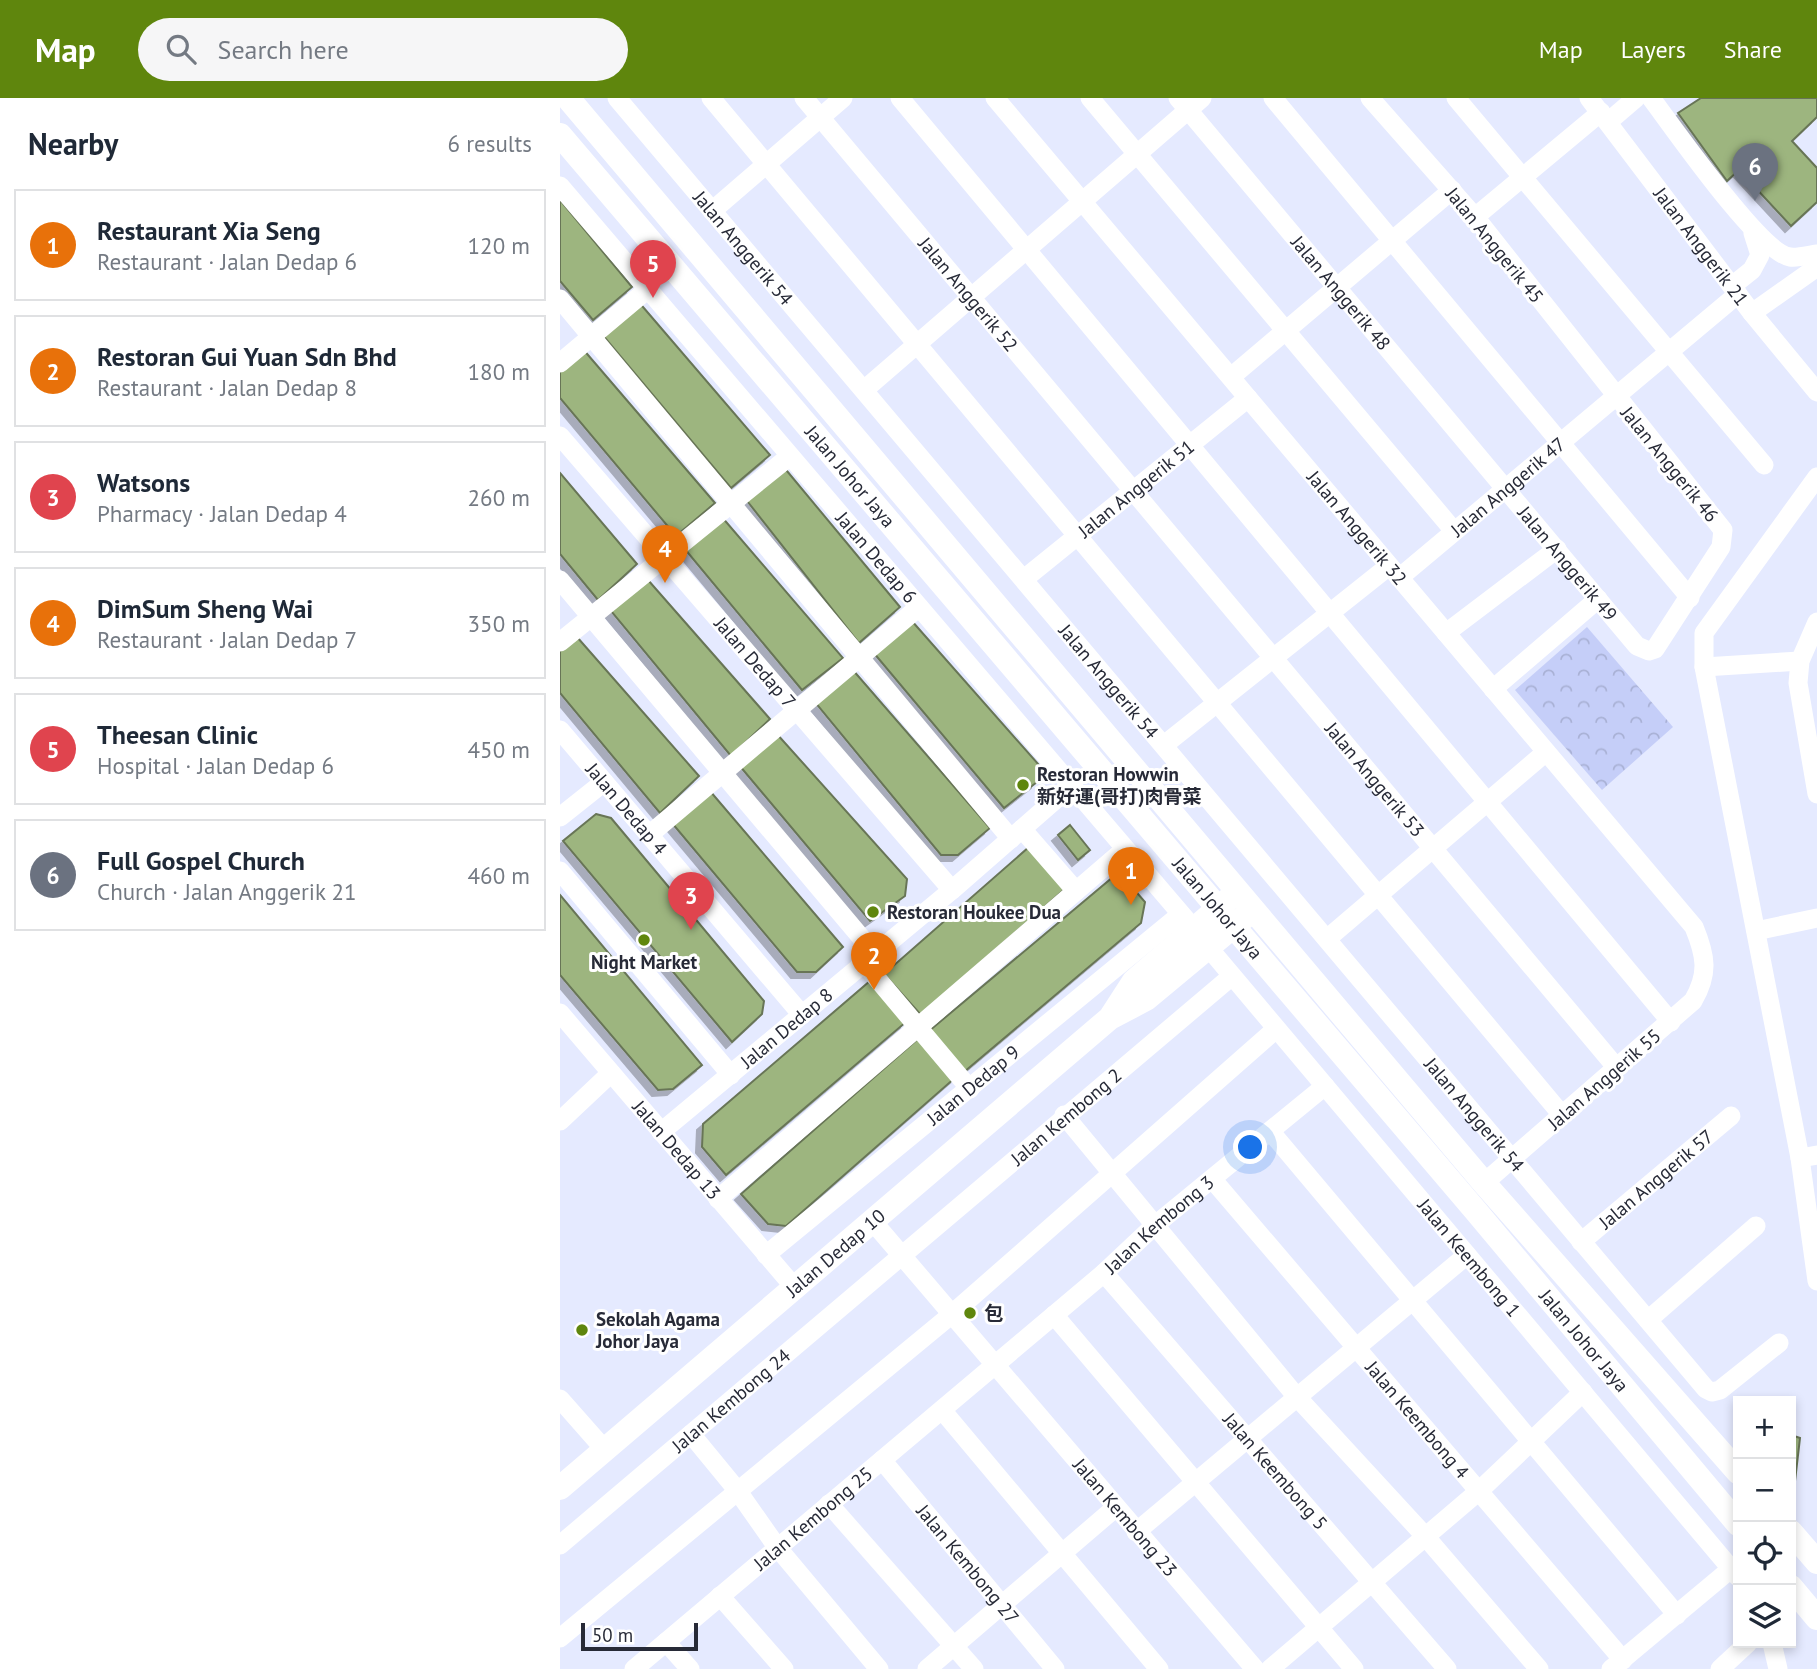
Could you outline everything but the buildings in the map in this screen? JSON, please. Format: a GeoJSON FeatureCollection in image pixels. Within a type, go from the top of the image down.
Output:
{"type":"FeatureCollection","features":[{"type":"Feature","properties":{"kind":"main road","name":"Jalan Johor Jaya"},"geometry":{"type":"LineString","coordinates":[[568,98],[1484,1183],[1733,1466]]}},
{"type":"Feature","properties":{"kind":"main road","name":"Jalan Johor Jaya"},"geometry":{"type":"LineString","coordinates":[[560,135],[1226,917],[1736,1522]]}},
{"type":"Feature","properties":{"kind":"main road","name":"Jalan Dedap 10"},"geometry":{"type":"LineString","coordinates":[[560,1488],[874,1223],[1110,1018],[1135,981],[1194,930],[1226,917],[1246,900]]}},
{"type":"Feature","properties":{"kind":"main road"},"geometry":{"type":"LineString","coordinates":[[1796,1538],[1817,1562]]}},
{"type":"Feature","properties":{"kind":"main road"},"geometry":{"type":"LineString","coordinates":[[1796,1593],[1817,1618]]}},
{"type":"Feature","properties":{"kind":"street","name":"Jalan Anggerik 54"},"geometry":{"type":"LineString","coordinates":[[617,98],[1709,1391],[1720,1390],[1779,1343]]}},
{"type":"Feature","properties":{"kind":"street"},"geometry":{"type":"LineString","coordinates":[[710,98],[1562,1115]]}},
{"type":"Feature","properties":{"kind":"street","name":"Jalan Anggerik 52"},"geometry":{"type":"LineString","coordinates":[[804,98],[1133,491]]}},
{"type":"Feature","properties":{"kind":"street"},"geometry":{"type":"LineString","coordinates":[[712,211],[843,98]]}},
{"type":"Feature","properties":{"kind":"street"},"geometry":{"type":"LineString","coordinates":[[900,98],[1671,1022]]}},
{"type":"Feature","properties":{"kind":"street","name":"Jalan Anggerik 32"},"geometry":{"type":"LineString","coordinates":[[995,98],[1694,927],[1706,964]]}},
{"type":"Feature","properties":{"kind":"street"},"geometry":{"type":"LineString","coordinates":[[1090,98],[1454,531]]}},
{"type":"Feature","properties":{"kind":"street"},"geometry":{"type":"LineString","coordinates":[[1273,98],[1690,598]]}},
{"type":"Feature","properties":{"kind":"street","name":"Jalan Anggerik 45"},"geometry":{"type":"LineString","coordinates":[[1370,98],[1475,217],[1615,396]]}},
{"type":"Feature","properties":{"kind":"street"},"geometry":{"type":"LineString","coordinates":[[1457,98],[1763,465]]}},
{"type":"Feature","properties":{"kind":"street"},"geometry":{"type":"LineString","coordinates":[[1475,217],[1599,111],[1636,98]]}},
{"type":"Feature","properties":{"kind":"street"},"geometry":{"type":"LineString","coordinates":[[1651,98],[1752,228],[1772,248],[1790,257],[1817,254]]}},
{"type":"Feature","properties":{"kind":"street"},"geometry":{"type":"LineString","coordinates":[[864,390],[1137,154],[1189,102]]}},
{"type":"Feature","properties":{"kind":"street","name":"Jalan Anggerik 48"},"geometry":{"type":"LineString","coordinates":[[1189,102],[1336,288],[1505,488]]}},
{"type":"Feature","properties":{"kind":"street","name":"Jalan Anggerik 21"},"geometry":{"type":"LineString","coordinates":[[1599,111],[1752,313],[1817,392]]}},
{"type":"Feature","properties":{"kind":"street","name":"Jalan Dedap 6"},"geometry":{"type":"LineString","coordinates":[[560,187],[1194,930]]}},
{"type":"Feature","properties":{"kind":"street"},"geometry":{"type":"LineString","coordinates":[[1231,377],[1452,190]]}},
{"type":"Feature","properties":{"kind":"street","name":"Jalan Anggerik 47"},"geometry":{"type":"LineString","coordinates":[[1164,745],[1330,613],[1454,531],[1670,351],[1735,290],[1752,270],[1760,255],[1752,228]]}},
{"type":"Feature","properties":{"kind":"street"},"geometry":{"type":"LineString","coordinates":[[1752,313],[1817,267]]}},
{"type":"Feature","properties":{"kind":"street"},"geometry":{"type":"LineString","coordinates":[[560,363],[648,289]]}},
{"type":"Feature","properties":{"kind":"street"},"geometry":{"type":"LineString","coordinates":[[560,299],[859,657],[1017,834],[1076,891]]}},
{"type":"Feature","properties":{"kind":"street","name":"Jalan Anggerik 46"},"geometry":{"type":"LineString","coordinates":[[1615,396],[1723,530],[1721,547],[1655,649],[1642,650],[1631,638]]}},
{"type":"Feature","properties":{"kind":"street","name":"Jalan Anggerik 51"},"geometry":{"type":"LineString","coordinates":[[1024,579],[1248,398]]}},
{"type":"Feature","properties":{"kind":"street","name":"Jalan Dedap 7"},"geometry":{"type":"LineString","coordinates":[[560,436],[952,890]]}},
{"type":"Feature","properties":{"kind":"street"},"geometry":{"type":"LineString","coordinates":[[560,642],[790,456]]}},
{"type":"Feature","properties":{"kind":"street"},"geometry":{"type":"LineString","coordinates":[[1817,477],[1704,633],[1704,667],[1756,931],[1808,1157],[1817,1281]]}},
{"type":"Feature","properties":{"kind":"street","name":"Jalan Anggerik 49"},"geometry":{"type":"LineString","coordinates":[[1505,488],[1631,638]]}},
{"type":"Feature","properties":{"kind":"street","name":"Jalan Anggerik 53"},"geometry":{"type":"LineString","coordinates":[[1133,491],[1616,1067]]}},
{"type":"Feature","properties":{"kind":"street"},"geometry":{"type":"LineString","coordinates":[[1446,633],[1556,550]]}},
{"type":"Feature","properties":{"kind":"street"},"geometry":{"type":"LineString","coordinates":[[560,580],[722,773],[870,959],[918,1027],[970,1089]]}},
{"type":"Feature","properties":{"kind":"street"},"geometry":{"type":"LineString","coordinates":[[1493,689],[1598,599]]}},
{"type":"Feature","properties":{"kind":"street"},"geometry":{"type":"LineString","coordinates":[[649,835],[919,607]]}},
{"type":"Feature","properties":{"kind":"street"},"geometry":{"type":"LineString","coordinates":[[1817,622],[1798,683],[1817,794]]}},
{"type":"Feature","properties":{"kind":"street"},"geometry":{"type":"LineString","coordinates":[[1704,667],[1807,652]]}},
{"type":"Feature","properties":{"kind":"street","name":"Jalan Dedap 4"},"geometry":{"type":"LineString","coordinates":[[560,730],[802,1016]]}},
{"type":"Feature","properties":{"kind":"street"},"geometry":{"type":"LineString","coordinates":[[1328,939],[1546,752]]}},
{"type":"Feature","properties":{"kind":"street"},"geometry":{"type":"LineString","coordinates":[[560,817],[604,782]]}},
{"type":"Feature","properties":{"kind":"street","name":"Jalan Dedap 8"},"geometry":{"type":"LineString","coordinates":[[661,1132],[952,890],[1072,786]]}},
{"type":"Feature","properties":{"kind":"street"},"geometry":{"type":"LineString","coordinates":[[718,1199],[1125,849]]}},
{"type":"Feature","properties":{"kind":"street"},"geometry":{"type":"LineString","coordinates":[[560,871],[731,1075]]}},
{"type":"Feature","properties":{"kind":"street"},"geometry":{"type":"LineString","coordinates":[[1756,931],[1817,918]]}},
{"type":"Feature","properties":{"kind":"street","name":"Jalan Keembong 1"},"geometry":{"type":"LineString","coordinates":[[1194,930],[1733,1571]]}},
{"type":"Feature","properties":{"kind":"street","name":"Jalan Dedap 9"},"geometry":{"type":"LineString","coordinates":[[766,1255],[970,1089],[1194,930]]}},
{"type":"Feature","properties":{"kind":"street","name":"Jalan Anggerik 55"},"geometry":{"type":"LineString","coordinates":[[1484,1183],[1693,1001],[1703,984],[1706,964]]}},
{"type":"Feature","properties":{"kind":"street","name":"Jalan Kembong 2"},"geometry":{"type":"LineString","coordinates":[[901,1255],[1232,976]]}},
{"type":"Feature","properties":{"kind":"street","name":"Jalan Dedap 13"},"geometry":{"type":"LineString","coordinates":[[560,1013],[795,1288]]}},
{"type":"Feature","properties":{"kind":"street"},"geometry":{"type":"LineString","coordinates":[[560,1638],[951,1315],[1276,1029]]}},
{"type":"Feature","properties":{"kind":"street"},"geometry":{"type":"LineString","coordinates":[[560,1121],[611,1073]]}},
{"type":"Feature","properties":{"kind":"street","name":"Jalan Kembong 3"},"geometry":{"type":"LineString","coordinates":[[994,1366],[1104,1273],[1154,1226],[1325,1086]]}},
{"type":"Feature","properties":{"kind":"street"},"geometry":{"type":"LineString","coordinates":[[1065,1115],[1296,1396],[1425,1536],[1539,1669]]}},
{"type":"Feature","properties":{"kind":"street","name":"Jalan Anggerik 57"},"geometry":{"type":"LineString","coordinates":[[1581,1242],[1731,1116]]}},
{"type":"Feature","properties":{"kind":"street"},"geometry":{"type":"LineString","coordinates":[[1271,1132],[1676,1615]]}},
{"type":"Feature","properties":{"kind":"street","name":"Jalan Keembong 4"},"geometry":{"type":"LineString","coordinates":[[1213,1180],[1479,1491],[1617,1664]]}},
{"type":"Feature","properties":{"kind":"street","name":"Jalan Kembong 23"},"geometry":{"type":"LineString","coordinates":[[874,1223],[1249,1662]]}},
{"type":"Feature","properties":{"kind":"street"},"geometry":{"type":"LineString","coordinates":[[1648,1320],[1756,1226]]}},
{"type":"Feature","properties":{"kind":"street","name":"Jalan Kembong 24"},"geometry":{"type":"LineString","coordinates":[[560,1545],[901,1255]]}},
{"type":"Feature","properties":{"kind":"street"},"geometry":{"type":"LineString","coordinates":[[1136,1532],[1467,1255]]}},
{"type":"Feature","properties":{"kind":"street","name":"Jalan Keembong 5"},"geometry":{"type":"LineString","coordinates":[[1104,1273],[1447,1669]]}},
{"type":"Feature","properties":{"kind":"street"},"geometry":{"type":"LineString","coordinates":[[1054,1315],[1354,1669]]}},
{"type":"Feature","properties":{"kind":"street","name":"Jalan Kembong 25"},"geometry":{"type":"LineString","coordinates":[[634,1669],[994,1366]]}},
{"type":"Feature","properties":{"kind":"street"},"geometry":{"type":"LineString","coordinates":[[1270,1669],[1479,1491],[1532,1444],[1583,1392]]}},
{"type":"Feature","properties":{"kind":"street"},"geometry":{"type":"LineString","coordinates":[[560,1399],[605,1450]]}},
{"type":"Feature","properties":{"kind":"street"},"geometry":{"type":"LineString","coordinates":[[942,1410],[1159,1669]]}},
{"type":"Feature","properties":{"kind":"street"},"geometry":{"type":"LineString","coordinates":[[691,1434],[737,1490],[777,1547],[879,1669]]}},
{"type":"Feature","properties":{"kind":"street","name":"Jalan Kembong 27"},"geometry":{"type":"LineString","coordinates":[[882,1460],[1055,1669]]}},
{"type":"Feature","properties":{"kind":"street"},"geometry":{"type":"LineString","coordinates":[[829,1504],[974,1669]]}},
{"type":"Feature","properties":{"kind":"street"},"geometry":{"type":"LineString","coordinates":[[927,1669],[1115,1508]]}},
{"type":"Feature","properties":{"kind":"street"},"geometry":{"type":"LineString","coordinates":[[1617,1664],[1676,1615],[1733,1574]]}},
{"type":"Feature","properties":{"kind":"street"},"geometry":{"type":"LineString","coordinates":[[720,1596],[784,1669]]}},
{"type":"Feature","properties":{"kind":"street"},"geometry":{"type":"LineString","coordinates":[[666,1642],[690,1669]]}},
{"type":"Feature","properties":{"kind":"street"},"geometry":{"type":"LineString","coordinates":[[1720,1669],[1743,1648]]}},
{"type":"Feature","properties":{"kind":"street"},"geometry":{"type":"LineString","coordinates":[[1774,1648],[1778,1669]]}},
{"type":"Feature","properties":{"kind":"street"},"geometry":{"type":"LineString","coordinates":[[1228,1669],[1249,1662]]}},
{"type":"Feature","properties":{"kind":"green space"},"geometry":{"type":"Polygon","coordinates":[[[1587,627],[1673,727],[1602,790],[1515,690],[1587,627]]]}},
{"type":"Feature","properties":{"kind":"place","name":"Full Gospel Church"},"geometry":{"type":"Point","coordinates":[1755,201]}},
{"type":"Feature","properties":{"kind":"place","name":"Theesan Clinic"},"geometry":{"type":"Point","coordinates":[653,298]}},
{"type":"Feature","properties":{"kind":"place","name":"DimSum Sheng Wai"},"geometry":{"type":"Point","coordinates":[665,583]}},
{"type":"Feature","properties":{"kind":"place","name":"Restoran Howwin 新好運(哥打)肉骨菜"},"geometry":{"type":"Point","coordinates":[1023,785]}},
{"type":"Feature","properties":{"kind":"place","name":"Restaurant Xia Seng"},"geometry":{"type":"Point","coordinates":[1131,905]}},
{"type":"Feature","properties":{"kind":"place","name":"Restoran Houkee Dua"},"geometry":{"type":"Point","coordinates":[873,912]}},
{"type":"Feature","properties":{"kind":"place","name":"Watsons"},"geometry":{"type":"Point","coordinates":[691,930]}},
{"type":"Feature","properties":{"kind":"place","name":"Night Market"},"geometry":{"type":"Point","coordinates":[644,940]}},
{"type":"Feature","properties":{"kind":"place","name":"Restoran Gui Yuan Sdn Bhd"},"geometry":{"type":"Point","coordinates":[874,990]}},
{"type":"Feature","properties":{"kind":"place","name":"包"},"geometry":{"type":"Point","coordinates":[970,1313]}},
{"type":"Feature","properties":{"kind":"place","name":"Sekolah Agama Johor Jaya"},"geometry":{"type":"Point","coordinates":[582,1330]}}]}
